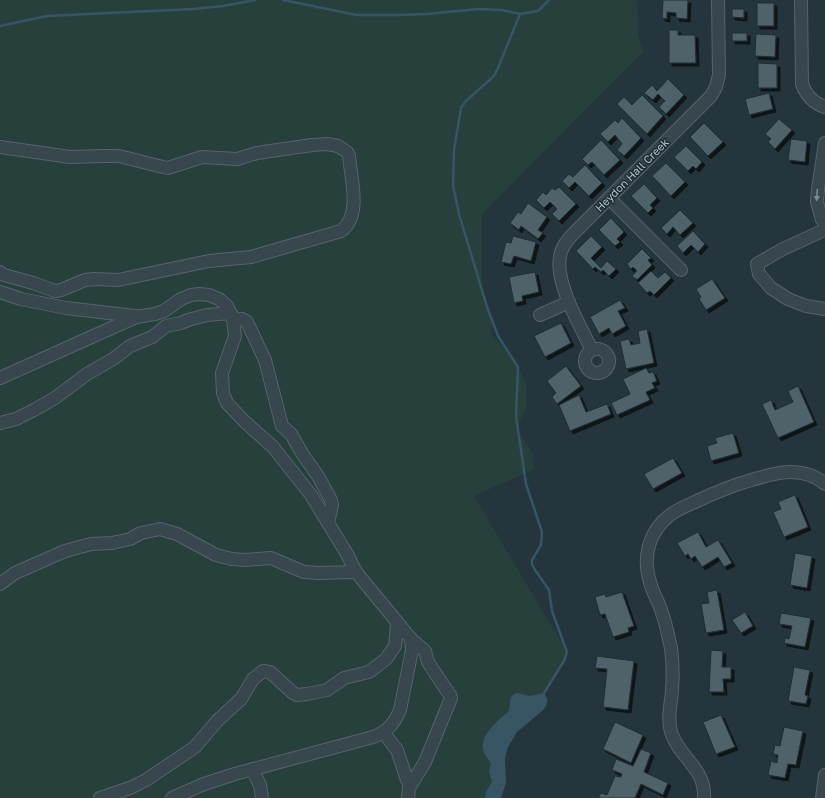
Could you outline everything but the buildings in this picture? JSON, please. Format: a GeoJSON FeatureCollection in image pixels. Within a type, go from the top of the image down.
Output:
{"type":"FeatureCollection","features":[{"type":"Feature","properties":{"kind":"street","name":"Heydon Hall Creek"},"geometry":{"type":"LineString","coordinates":[[592,350],[569,302],[560,275],[560,256],[564,245],[572,235],[711,96],[716,87],[719,75],[718,0]]}},
{"type":"Feature","properties":{"kind":"street"},"geometry":{"type":"LineString","coordinates":[[801,0],[802,84],[806,93],[812,100],[825,107]]}},
{"type":"Feature","properties":{"kind":"street"},"geometry":{"type":"LineString","coordinates":[[825,143],[817,202],[824,226],[757,264],[759,274],[771,288],[788,299],[806,306],[825,309]]}},
{"type":"Feature","properties":{"kind":"street"},"geometry":{"type":"LineString","coordinates":[[0,147],[70,157],[119,156],[168,168],[202,157],[237,159],[257,153],[327,144],[342,148],[349,156],[354,201],[350,222],[341,231],[251,257],[209,261],[118,280],[85,280],[55,291],[4,275],[0,272]]}},
{"type":"Feature","properties":{"kind":"street"},"geometry":{"type":"LineString","coordinates":[[609,198],[681,270]]}},
{"type":"Feature","properties":{"kind":"street"},"geometry":{"type":"LineString","coordinates":[[0,292],[22,299],[72,309],[136,317]]}},
{"type":"Feature","properties":{"kind":"street"},"geometry":{"type":"LineString","coordinates":[[0,378],[136,317],[159,312],[191,295],[209,295],[219,299],[227,306],[232,317],[235,336],[222,372],[223,393],[227,403],[273,447],[311,495],[347,554],[356,572],[411,640],[425,651],[428,662],[451,698],[425,762],[410,784],[408,798]]}},
{"type":"Feature","properties":{"kind":"street"},"geometry":{"type":"LineString","coordinates":[[540,315],[569,302]]}},
{"type":"Feature","properties":{"kind":"street"},"geometry":{"type":"LineString","coordinates":[[0,423],[16,419],[34,410],[54,398],[87,374],[113,359],[130,346],[152,337],[166,326],[207,315],[242,319],[247,322],[261,349],[282,426],[291,434],[303,455],[318,476],[331,500],[332,504],[328,523]]}},
{"type":"Feature","properties":{"kind":"street"},"geometry":{"type":"LineString","coordinates":[[704,798],[704,787],[700,774],[676,743],[671,733],[669,721],[673,671],[671,652],[663,615],[650,583],[647,570],[647,550],[650,539],[662,522],[671,514],[709,495],[741,483],[771,473],[790,471],[808,474],[824,480]]}},
{"type":"Feature","properties":{"kind":"street"},"geometry":{"type":"LineString","coordinates":[[0,584],[15,573],[65,551],[90,544],[112,543],[130,539],[141,533],[160,529],[177,534],[216,555],[232,559],[245,560],[272,558],[304,572],[318,574],[356,572]]}},
{"type":"Feature","properties":{"kind":"street"},"geometry":{"type":"LineString","coordinates":[[100,798],[130,788],[146,780],[195,747],[217,721],[241,699],[253,679],[263,671],[270,672],[292,693],[301,695],[327,690],[344,678],[369,672],[386,659],[393,651],[396,640],[397,622]]}},
{"type":"Feature","properties":{"kind":"street"},"geometry":{"type":"LineString","coordinates":[[172,798],[204,784],[252,769],[384,733],[396,719],[400,710],[412,650],[411,640]]}},
{"type":"Feature","properties":{"kind":"street"},"geometry":{"type":"LineString","coordinates":[[384,733],[397,750],[407,780],[410,784]]}},
{"type":"Feature","properties":{"kind":"street"},"geometry":{"type":"LineString","coordinates":[[252,769],[260,785],[262,798]]}},
{"type":"Feature","properties":{"kind":"street"},"geometry":{"type":"LineString","coordinates":[[822,798],[825,775]]}},
{"type":"Feature","properties":{"kind":"green space"},"geometry":{"type":"Polygon","coordinates":[[[0,0],[637,0],[638,35],[643,52],[482,214],[482,286],[491,313],[492,334],[517,365],[526,383],[527,407],[519,422],[518,431],[532,452],[534,469],[474,496],[567,652],[563,664],[544,693],[542,706],[504,735],[498,798],[0,798],[0,0]]]}},
{"type":"Feature","properties":{"kind":"water"},"geometry":{"type":"Polygon","coordinates":[[[517,693],[530,696],[544,693],[547,698],[547,705],[517,732],[508,747],[505,758],[506,783],[501,798],[485,798],[486,792],[492,782],[489,771],[491,764],[484,753],[484,741],[490,729],[509,711],[511,697],[517,693]]]}},
{"type":"Feature","properties":{"kind":"waterway"},"geometry":{"type":"LineString","coordinates":[[0,26],[47,16],[193,9],[223,6],[255,0]]}},
{"type":"Feature","properties":{"kind":"waterway"},"geometry":{"type":"LineString","coordinates":[[283,0],[357,15],[427,14],[478,9],[502,10],[520,14],[538,11],[549,0]]}},
{"type":"Feature","properties":{"kind":"waterway"},"geometry":{"type":"LineString","coordinates":[[520,14],[494,76],[466,101],[461,108],[454,150],[453,185],[459,214],[487,307],[498,336],[518,367],[516,416],[526,484],[542,532],[541,545],[532,560],[532,564],[549,590],[552,611],[567,652],[564,661],[544,693]]}}]}
